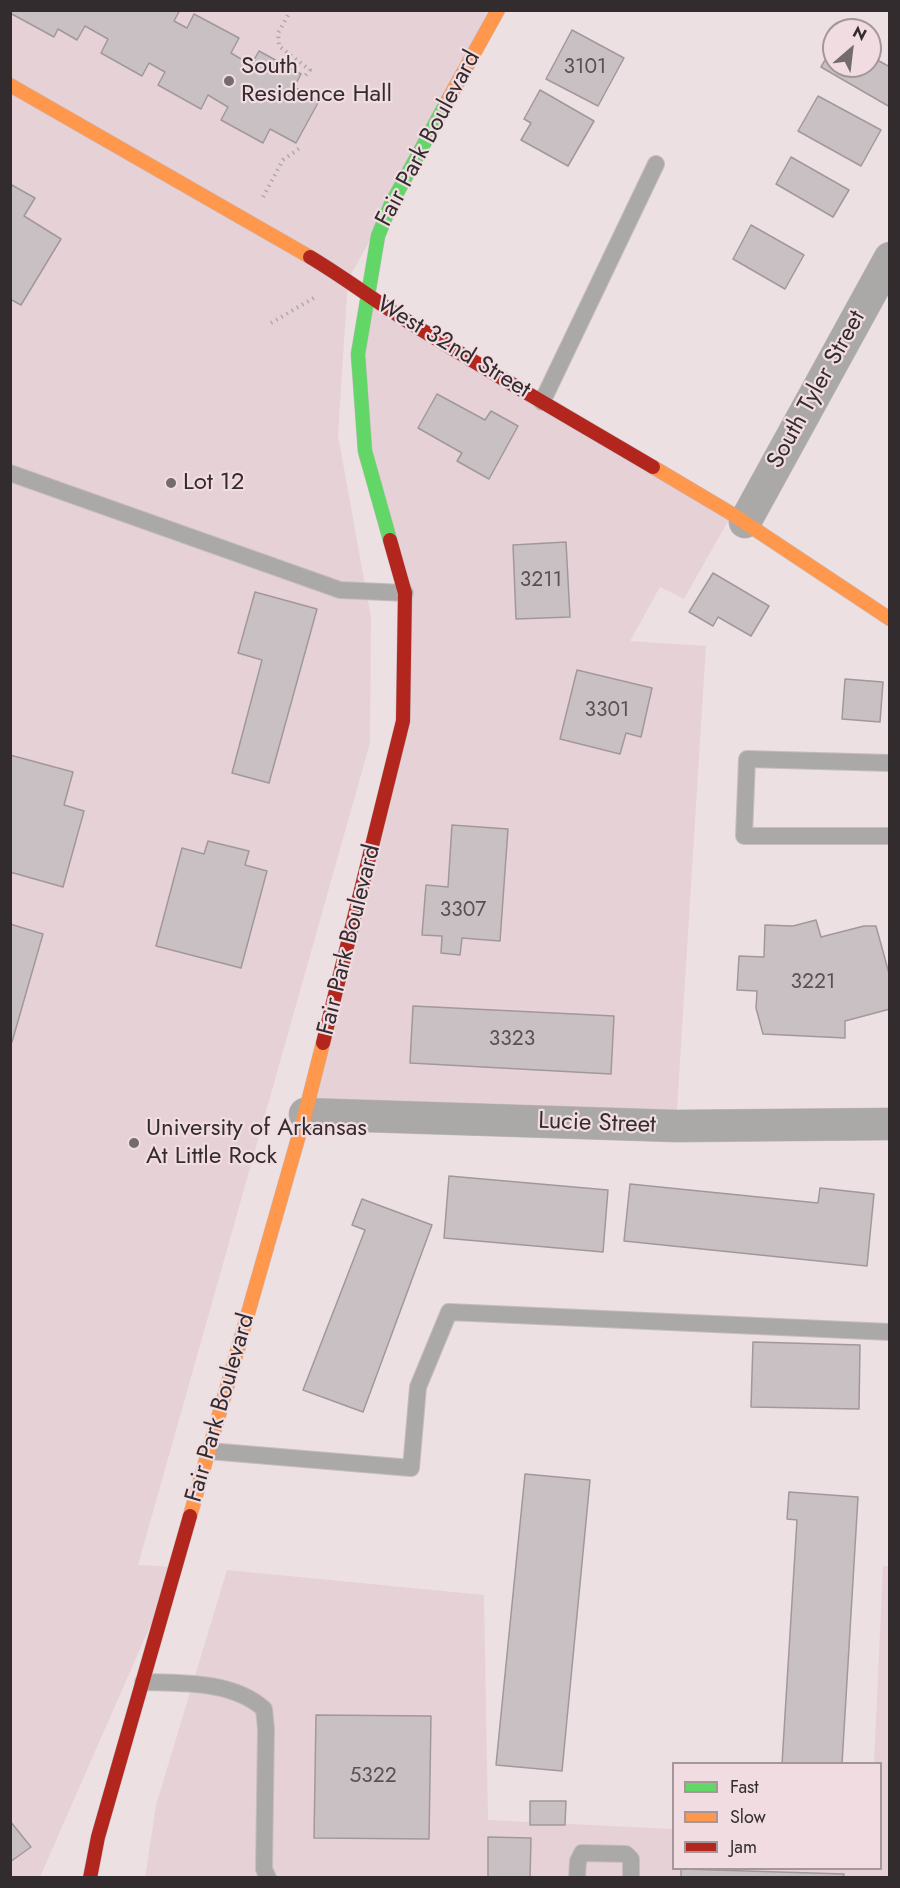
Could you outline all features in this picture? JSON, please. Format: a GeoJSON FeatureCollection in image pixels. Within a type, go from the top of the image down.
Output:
{"type":"FeatureCollection","features":[{"type":"Feature","properties":{"kind":"street","name":"Fair Park Boulevard"},"geometry":{"type":"LineString","coordinates":[[90,1878],[98,1837],[305,1114],[403,722],[406,655],[405,593],[365,451],[358,354],[366,295],[378,236],[391,204],[498,10]]}},
{"type":"Feature","properties":{"kind":"street","name":"West 32nd Street"},"geometry":{"type":"LineString","coordinates":[[10,85],[330,269],[366,295],[745,522],[890,619]]}},
{"type":"Feature","properties":{"kind":"street","name":"South Tyler Street"},"geometry":{"type":"LineString","coordinates":[[745,522],[890,258]]}},
{"type":"Feature","properties":{"kind":"street","name":"Lucie Street"},"geometry":{"type":"LineString","coordinates":[[305,1114],[676,1126],[890,1124]]}},
{"type":"Feature","properties":{"kind":"lane"},"geometry":{"type":"LineString","coordinates":[[542,402],[656,164]]}},
{"type":"Feature","properties":{"kind":"lane"},"geometry":{"type":"LineString","coordinates":[[10,473],[340,590],[405,593]]}},
{"type":"Feature","properties":{"kind":"lane"},"geometry":{"type":"LineString","coordinates":[[890,763],[747,759],[744,836],[890,836]]}},
{"type":"Feature","properties":{"kind":"lane"},"geometry":{"type":"LineString","coordinates":[[209,1451],[411,1468],[418,1387],[449,1312],[890,1332]]}},
{"type":"Feature","properties":{"kind":"lane"},"geometry":{"type":"LineString","coordinates":[[143,1682],[183,1683],[239,1692],[264,1709],[267,1729],[264,1869],[268,1878]]}},
{"type":"Feature","properties":{"kind":"lane"},"geometry":{"type":"LineString","coordinates":[[577,1878],[578,1861],[582,1853],[626,1854],[631,1859],[631,1878]]}},
{"type":"Feature","properties":{"kind":"path"},"geometry":{"type":"LineString","coordinates":[[291,10],[278,33],[279,46],[310,70],[304,77]]}},
{"type":"Feature","properties":{"kind":"path"},"geometry":{"type":"LineString","coordinates":[[263,198],[283,160],[300,148]]}},
{"type":"Feature","properties":{"kind":"path"},"geometry":{"type":"LineString","coordinates":[[271,323],[318,296]]}},
{"type":"Feature","properties":{"kind":"shaded area","name":"University of Arkansas At Little Rock"},"geometry":{"type":"Polygon","coordinates":[[[11,11],[496,11],[348,280],[338,435],[371,618],[370,743],[138,1565],[176,1567],[40,1877],[11,1878],[11,11]]]}},
{"type":"Feature","properties":{"kind":"shaded area"},"geometry":{"type":"Polygon","coordinates":[[[366,295],[732,514],[684,599],[660,587],[630,641],[706,646],[676,1126],[305,1114],[403,721],[405,593],[365,451],[366,295]]]}},
{"type":"Feature","properties":{"kind":"shaded area"},"geometry":{"type":"Polygon","coordinates":[[[883,1566],[889,1566],[889,1877],[145,1878],[156,1805],[227,1570],[484,1595],[488,1820],[672,1829],[672,1870],[882,1870],[882,1762],[874,1762],[883,1566]]]}},
{"type":"Feature","properties":{"kind":"building","name":"South Residence Hall"},"geometry":{"type":"Polygon","coordinates":[[[10,10],[180,10],[174,21],[187,28],[194,14],[239,38],[231,53],[251,65],[259,51],[301,74],[294,87],[319,101],[296,143],[270,129],[263,143],[221,120],[228,107],[208,95],[201,109],[158,85],[165,72],[149,63],[142,76],[101,53],[108,39],[85,26],[77,40],[58,29],[54,37],[10,13],[10,10]]]}},
{"type":"Feature","properties":{"kind":"building"},"geometry":{"type":"Polygon","coordinates":[[[572,30],[624,58],[598,106],[546,79],[572,30]]]}},
{"type":"Feature","properties":{"kind":"building"},"geometry":{"type":"Polygon","coordinates":[[[882,63],[890,67],[890,107],[840,78],[882,78],[882,63]]]}},
{"type":"Feature","properties":{"kind":"building"},"geometry":{"type":"Polygon","coordinates":[[[540,90],[594,121],[568,166],[521,140],[531,123],[524,119],[540,90]]]}},
{"type":"Feature","properties":{"kind":"building"},"geometry":{"type":"Polygon","coordinates":[[[818,96],[881,130],[861,166],[798,131],[818,96]]]}},
{"type":"Feature","properties":{"kind":"building"},"geometry":{"type":"Polygon","coordinates":[[[791,157],[849,190],[833,217],[776,184],[791,157]]]}},
{"type":"Feature","properties":{"kind":"building"},"geometry":{"type":"Polygon","coordinates":[[[10,184],[35,198],[24,216],[61,239],[21,305],[10,299],[10,184]]]}},
{"type":"Feature","properties":{"kind":"building"},"geometry":{"type":"Polygon","coordinates":[[[751,225],[804,255],[785,289],[733,259],[751,225]]]}},
{"type":"Feature","properties":{"kind":"building"},"geometry":{"type":"Polygon","coordinates":[[[437,394],[485,420],[491,411],[518,426],[489,479],[457,461],[462,453],[418,428],[437,394]]]}},
{"type":"Feature","properties":{"kind":"building"},"geometry":{"type":"Polygon","coordinates":[[[566,542],[570,617],[516,619],[513,545],[566,542]]]}},
{"type":"Feature","properties":{"kind":"building"},"geometry":{"type":"Polygon","coordinates":[[[713,573],[769,606],[751,636],[718,617],[713,626],[689,612],[713,573]]]}},
{"type":"Feature","properties":{"kind":"building"},"geometry":{"type":"Polygon","coordinates":[[[255,592],[317,609],[269,783],[232,773],[262,660],[238,653],[255,592]]]}},
{"type":"Feature","properties":{"kind":"building"},"geometry":{"type":"Polygon","coordinates":[[[577,670],[652,688],[641,737],[626,733],[620,754],[560,739],[577,670]]]}},
{"type":"Feature","properties":{"kind":"building"},"geometry":{"type":"Polygon","coordinates":[[[845,679],[883,682],[880,722],[842,719],[845,679]]]}},
{"type":"Feature","properties":{"kind":"building"},"geometry":{"type":"Polygon","coordinates":[[[10,755],[73,772],[64,805],[84,811],[63,887],[10,872],[10,755]]]}},
{"type":"Feature","properties":{"kind":"building"},"geometry":{"type":"Polygon","coordinates":[[[452,825],[508,829],[500,941],[462,938],[460,955],[441,953],[442,936],[422,935],[426,885],[448,887],[452,825]]]}},
{"type":"Feature","properties":{"kind":"building"},"geometry":{"type":"Polygon","coordinates":[[[208,841],[249,851],[245,865],[267,871],[241,968],[156,946],[182,848],[204,854],[208,841]]]}},
{"type":"Feature","properties":{"kind":"building"},"geometry":{"type":"Polygon","coordinates":[[[816,920],[821,937],[864,926],[876,926],[890,977],[890,1009],[845,1021],[845,1038],[763,1034],[756,1008],[757,991],[737,990],[739,956],[764,957],[765,925],[793,926],[816,920]]]}},
{"type":"Feature","properties":{"kind":"building"},"geometry":{"type":"Polygon","coordinates":[[[10,924],[43,934],[12,1042],[10,1041],[10,924]]]}},
{"type":"Feature","properties":{"kind":"building"},"geometry":{"type":"Polygon","coordinates":[[[413,1006],[614,1016],[611,1074],[410,1063],[413,1006]]]}},
{"type":"Feature","properties":{"kind":"building"},"geometry":{"type":"Polygon","coordinates":[[[449,1176],[608,1190],[603,1252],[444,1238],[449,1176]]]}},
{"type":"Feature","properties":{"kind":"building"},"geometry":{"type":"Polygon","coordinates":[[[630,1184],[818,1203],[820,1188],[874,1194],[867,1266],[624,1241],[630,1184]]]}},
{"type":"Feature","properties":{"kind":"building"},"geometry":{"type":"Polygon","coordinates":[[[362,1199],[432,1225],[363,1412],[303,1390],[365,1230],[352,1225],[362,1199]]]}},
{"type":"Feature","properties":{"kind":"building"},"geometry":{"type":"Polygon","coordinates":[[[753,1342],[860,1345],[859,1409],[751,1407],[753,1342]]]}},
{"type":"Feature","properties":{"kind":"building"},"geometry":{"type":"Polygon","coordinates":[[[525,1474],[590,1480],[562,1771],[496,1765],[525,1474]]]}},
{"type":"Feature","properties":{"kind":"building"},"geometry":{"type":"Polygon","coordinates":[[[789,1492],[858,1497],[842,1762],[782,1762],[797,1520],[787,1519],[789,1492]]]}},
{"type":"Feature","properties":{"kind":"building"},"geometry":{"type":"Polygon","coordinates":[[[316,1715],[431,1716],[429,1839],[314,1838],[316,1715]]]}},
{"type":"Feature","properties":{"kind":"building"},"geometry":{"type":"Polygon","coordinates":[[[530,1801],[566,1801],[565,1825],[530,1825],[530,1801]]]}},
{"type":"Feature","properties":{"kind":"building"},"geometry":{"type":"Polygon","coordinates":[[[10,1821],[31,1847],[10,1862],[10,1821]]]}},
{"type":"Feature","properties":{"kind":"building"},"geometry":{"type":"Polygon","coordinates":[[[488,1837],[531,1838],[530,1878],[488,1878],[488,1837]]]}},
{"type":"Feature","properties":{"kind":"building"},"geometry":{"type":"Polygon","coordinates":[[[681,1870],[844,1874],[843,1878],[681,1878],[681,1870]]]}},
{"type":"Feature","properties":{"kind":"traffic: fast"},"geometry":{"type":"LineString","coordinates":[[390,540],[365,451],[358,354],[378,236],[391,204],[449,98]]}},
{"type":"Feature","properties":{"kind":"traffic: slow"},"geometry":{"type":"LineString","coordinates":[[449,98],[498,10]]}},
{"type":"Feature","properties":{"kind":"traffic: slow"},"geometry":{"type":"LineString","coordinates":[[10,85],[310,257]]}},
{"type":"Feature","properties":{"kind":"traffic: slow"},"geometry":{"type":"LineString","coordinates":[[653,467],[732,514],[890,619]]}},
{"type":"Feature","properties":{"kind":"traffic: slow"},"geometry":{"type":"LineString","coordinates":[[190,1516],[305,1114],[323,1043]]}},
{"type":"Feature","properties":{"kind":"traffic: jam"},"geometry":{"type":"LineString","coordinates":[[310,257],[417,327],[653,467]]}},
{"type":"Feature","properties":{"kind":"traffic: jam"},"geometry":{"type":"LineString","coordinates":[[323,1043],[403,721],[405,593],[390,540]]}},
{"type":"Feature","properties":{"kind":"traffic: jam"},"geometry":{"type":"LineString","coordinates":[[90,1878],[98,1837],[190,1516]]}},
{"type":"Feature","properties":{"kind":"place","name":"South Residence Hall"},"geometry":{"type":"Point","coordinates":[229,81]}},
{"type":"Feature","properties":{"kind":"place","name":"Lot 12"},"geometry":{"type":"Point","coordinates":[171,483]}},
{"type":"Feature","properties":{"kind":"place","name":"University of Arkansas At Little Rock"},"geometry":{"type":"Point","coordinates":[134,1143]}}]}
